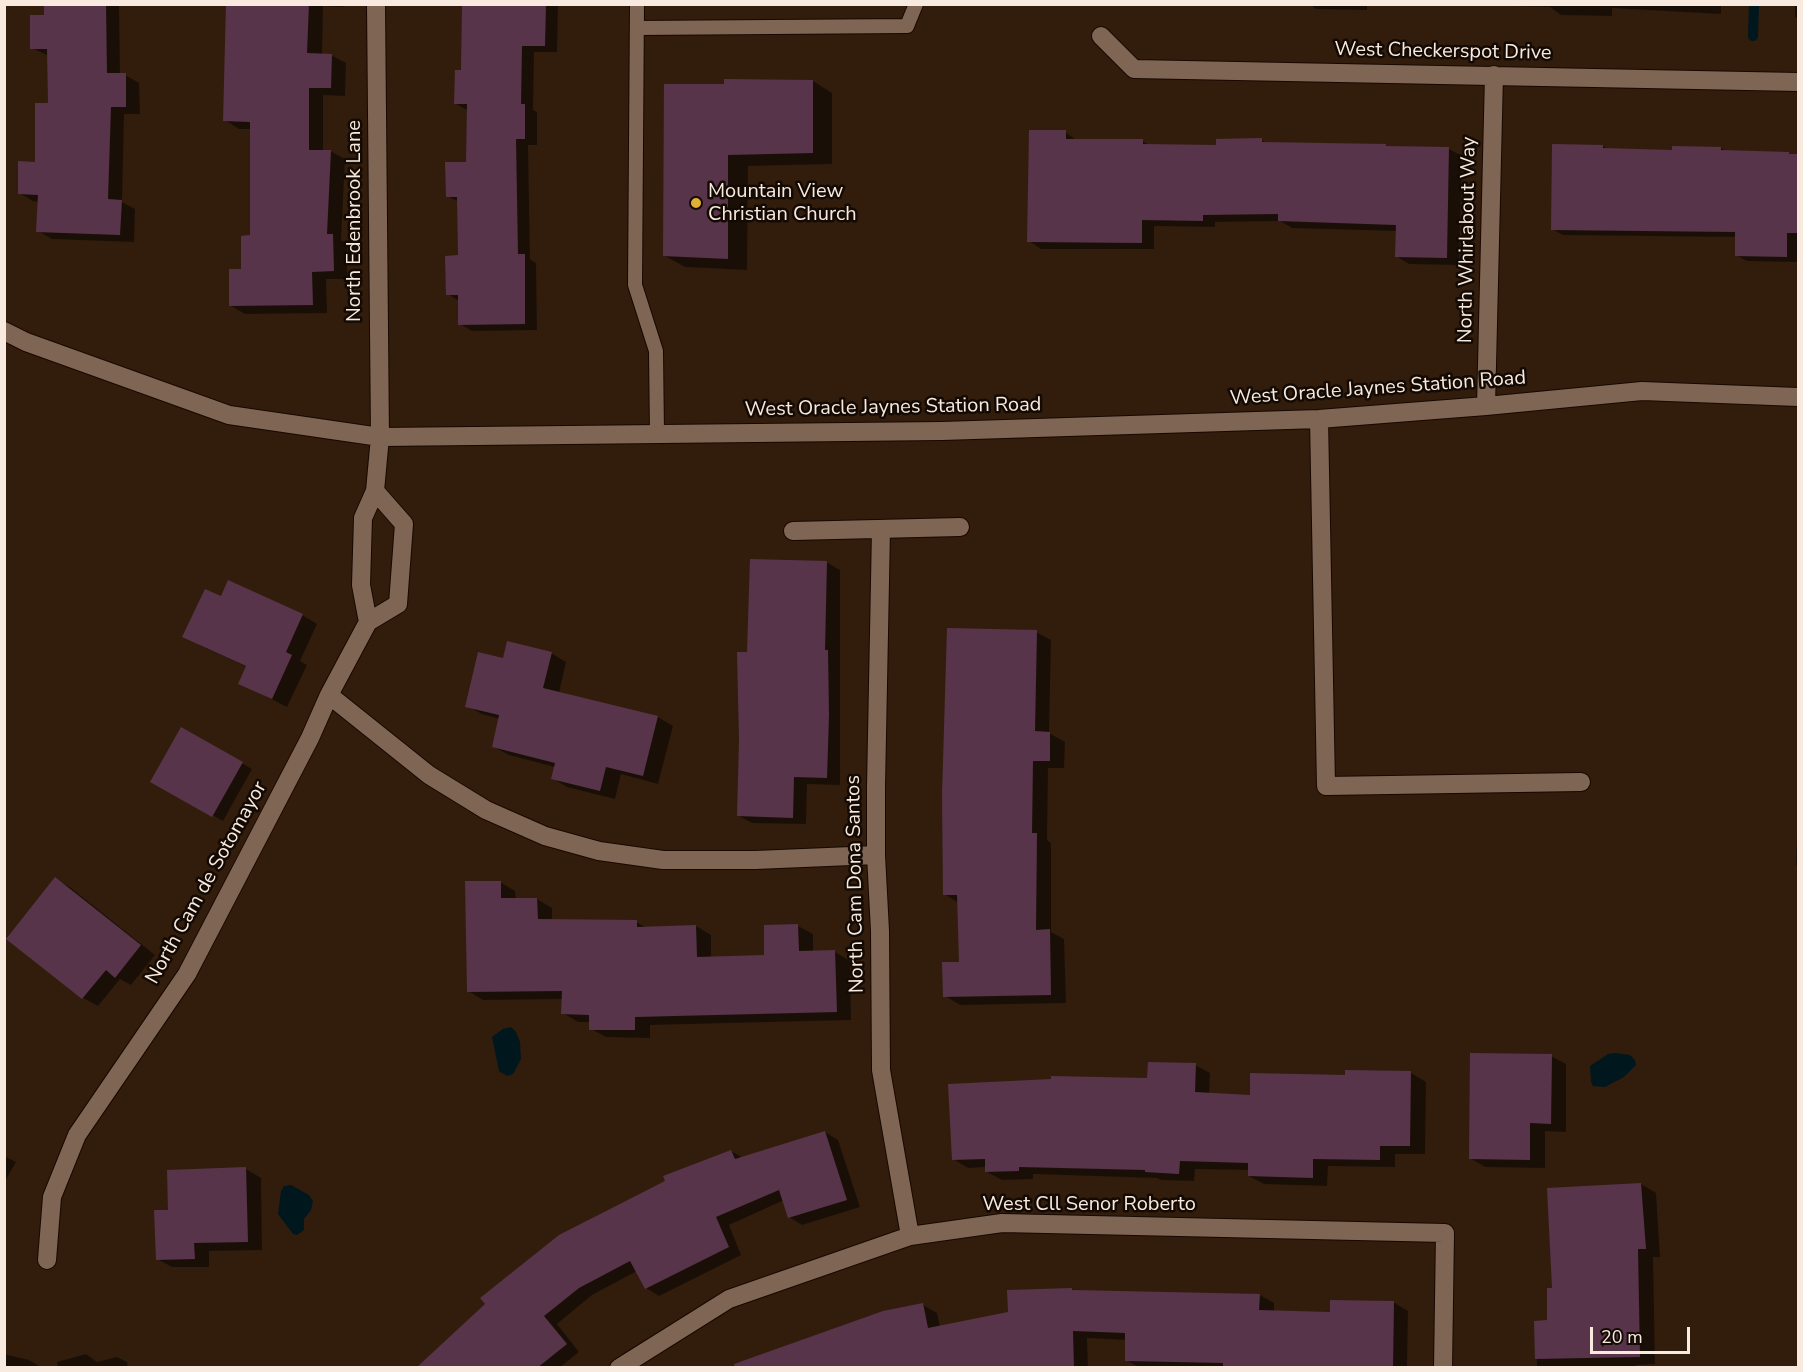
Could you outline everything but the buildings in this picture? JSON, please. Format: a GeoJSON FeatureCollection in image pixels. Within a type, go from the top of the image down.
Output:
{"type":"FeatureCollection","features":[{"type":"Feature","properties":{"kind":"street","name":"North Edenbrook Lane"},"geometry":{"type":"LineString","coordinates":[[376,4],[380,437]]}},
{"type":"Feature","properties":{"kind":"street","name":"West Checkerspot Drive"},"geometry":{"type":"LineString","coordinates":[[1101,36],[1134,69],[1798,82]]}},
{"type":"Feature","properties":{"kind":"street","name":"North Whirlabout Way"},"geometry":{"type":"LineString","coordinates":[[1486,406],[1494,75]]}},
{"type":"Feature","properties":{"kind":"street","name":"West Oracle Jaynes Station Road"},"geometry":{"type":"LineString","coordinates":[[4,331],[26,342],[229,415],[380,437],[942,431],[1319,419],[1642,391],[1798,397]]}},
{"type":"Feature","properties":{"kind":"street"},"geometry":{"type":"LineString","coordinates":[[1319,419],[1326,786],[1581,782]]}},
{"type":"Feature","properties":{"kind":"street"},"geometry":{"type":"LineString","coordinates":[[375,491],[404,524],[399,604],[368,622],[361,585],[363,519],[375,491],[380,437]]}},
{"type":"Feature","properties":{"kind":"street"},"geometry":{"type":"LineString","coordinates":[[793,531],[960,527]]}},
{"type":"Feature","properties":{"kind":"street","name":"North Cam Dona Santos"},"geometry":{"type":"LineString","coordinates":[[881,530],[876,855],[880,931],[881,1070],[910,1236]]}},
{"type":"Feature","properties":{"kind":"street","name":"North Cam de Sotomayor"},"geometry":{"type":"LineString","coordinates":[[47,1260],[52,1197],[77,1135],[187,974],[368,622]]}},
{"type":"Feature","properties":{"kind":"street"},"geometry":{"type":"LineString","coordinates":[[329,695],[429,775],[486,810],[545,836],[599,851],[663,860],[745,860],[876,855]]}},
{"type":"Feature","properties":{"kind":"street","name":"West Cll Senor Roberto"},"geometry":{"type":"LineString","coordinates":[[619,1368],[729,1299],[910,1236],[1002,1223],[1445,1233],[1443,1368]]}},
{"type":"Feature","properties":{"kind":"lane"},"geometry":{"type":"LineString","coordinates":[[637,4],[635,285],[656,351],[657,434]]}},
{"type":"Feature","properties":{"kind":"lane"},"geometry":{"type":"LineString","coordinates":[[637,28],[907,26],[916,4]]}},
{"type":"Feature","properties":{"kind":"water"},"geometry":{"type":"Polygon","coordinates":[[[511,1027],[520,1042],[521,1059],[513,1074],[507,1076],[499,1071],[492,1037],[503,1029],[511,1027]]]}},
{"type":"Feature","properties":{"kind":"water"},"geometry":{"type":"Polygon","coordinates":[[[1608,1054],[1630,1055],[1636,1065],[1624,1077],[1605,1087],[1593,1086],[1590,1066],[1608,1054]]]}},
{"type":"Feature","properties":{"kind":"water"},"geometry":{"type":"Polygon","coordinates":[[[291,1185],[309,1195],[313,1201],[311,1210],[304,1219],[304,1230],[297,1235],[293,1234],[278,1214],[281,1191],[284,1186],[291,1185]]]}},
{"type":"Feature","properties":{"kind":"waterway"},"geometry":{"type":"LineString","coordinates":[[1753,36],[1754,4]]}},
{"type":"Feature","properties":{"kind":"place","name":"Mountain View Christian Church"},"geometry":{"type":"Point","coordinates":[696,203]}}]}
